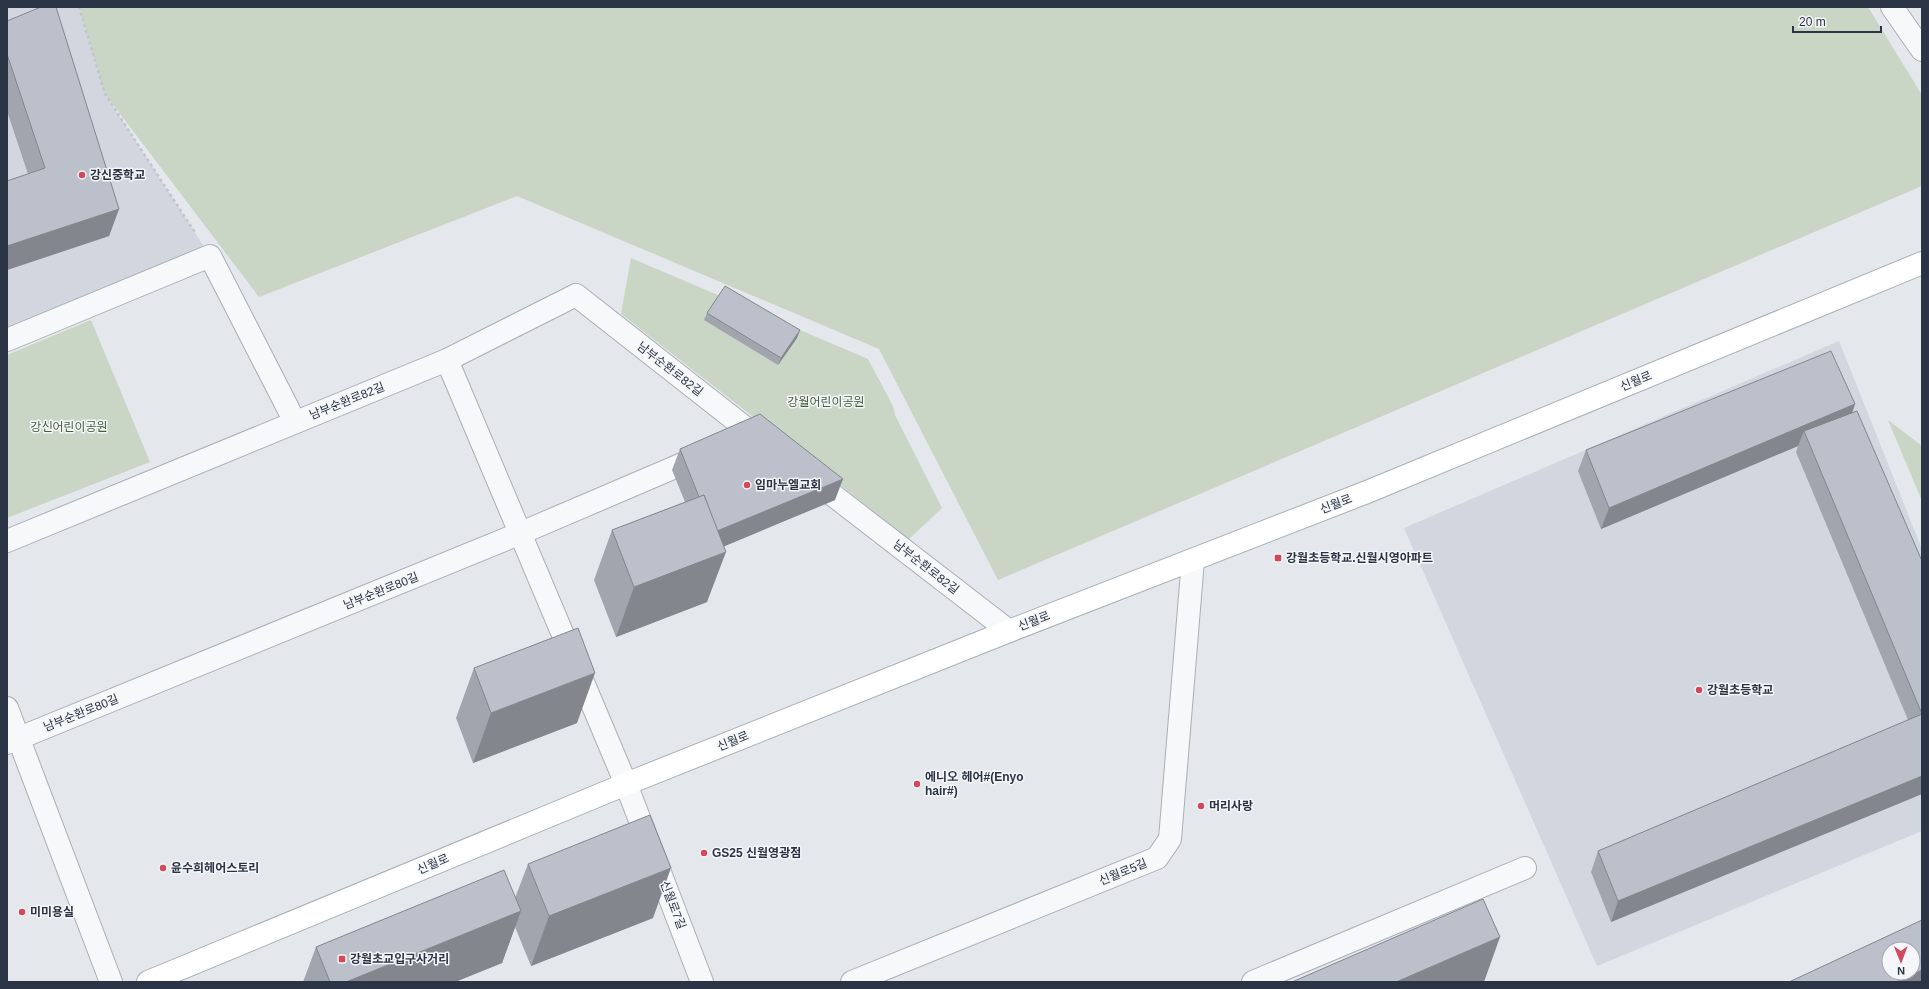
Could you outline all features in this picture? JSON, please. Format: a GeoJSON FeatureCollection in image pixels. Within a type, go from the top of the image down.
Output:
{"type":"FeatureCollection","features":[{"type":"Feature","properties":{"kind":"main road","name":"신월로"},"geometry":{"type":"LineString","coordinates":[[148,982],[626,784],[1009,631],[1366,492],[1922,263]]}},
{"type":"Feature","properties":{"kind":"street"},"geometry":{"type":"LineString","coordinates":[[1892,7],[1922,50]]}},
{"type":"Feature","properties":{"kind":"street"},"geometry":{"type":"LineString","coordinates":[[7,340],[210,256]]}},
{"type":"Feature","properties":{"kind":"street","name":"남부순환로82길"},"geometry":{"type":"LineString","coordinates":[[210,256],[295,422]]}},
{"type":"Feature","properties":{"kind":"street","name":"남부순환로82길"},"geometry":{"type":"LineString","coordinates":[[7,541],[447,360],[576,295],[776,452]]}},
{"type":"Feature","properties":{"kind":"street","name":"신월로7길"},"geometry":{"type":"LineString","coordinates":[[447,360],[626,784],[702,982]]}},
{"type":"Feature","properties":{"kind":"street","name":"남부순환로80길"},"geometry":{"type":"LineString","coordinates":[[13,740],[521,533],[752,434]]}},
{"type":"Feature","properties":{"kind":"street","name":"남부순환로82길"},"geometry":{"type":"LineString","coordinates":[[794,466],[1009,631]]}},
{"type":"Feature","properties":{"kind":"street","name":"신월로5길"},"geometry":{"type":"LineString","coordinates":[[852,982],[1157,858],[1170,839],[1193,560]]}},
{"type":"Feature","properties":{"kind":"street"},"geometry":{"type":"LineString","coordinates":[[7,708],[13,740],[111,982]]}},
{"type":"Feature","properties":{"kind":"street"},"geometry":{"type":"LineString","coordinates":[[1253,982],[1525,868]]}},
{"type":"Feature","properties":{"kind":"path"},"geometry":{"type":"LineString","coordinates":[[79,7],[106,94],[210,256]]}},
{"type":"Feature","properties":{"kind":"shaded area","name":"강신중학교"},"geometry":{"type":"Polygon","coordinates":[[[7,7],[79,7],[105,94],[210,256],[7,340],[7,7]]]}},
{"type":"Feature","properties":{"kind":"shaded area","name":"강월초등학교"},"geometry":{"type":"Polygon","coordinates":[[[1839,341],[1922,549],[1922,831],[1597,966],[1404,528],[1839,341]]]}},
{"type":"Feature","properties":{"kind":"green space"},"geometry":{"type":"Polygon","coordinates":[[[79,7],[1868,7],[1922,95],[1922,186],[998,580],[879,349],[517,196],[259,297],[105,94],[79,7]]]}},
{"type":"Feature","properties":{"kind":"green space","name":"강월어린이공원"},"geometry":{"type":"Polygon","coordinates":[[[631,258],[868,359],[893,406],[895,415],[942,508],[908,540],[838,483],[621,314],[631,258]]]}},
{"type":"Feature","properties":{"kind":"green space","name":"강신어린이공원"},"geometry":{"type":"Polygon","coordinates":[[[91,320],[150,462],[7,518],[7,355],[91,320]]]}},
{"type":"Feature","properties":{"kind":"green space"},"geometry":{"type":"Polygon","coordinates":[[[1888,420],[1922,446],[1922,501],[1888,420]]]}},
{"type":"Feature","properties":{"kind":"building"},"geometry":{"type":"Polygon","coordinates":[[[41,7],[56,7],[119,209],[7,246],[7,181],[45,168],[7,54],[7,21],[41,7]]]}},
{"type":"Feature","properties":{"kind":"building"},"geometry":{"type":"Polygon","coordinates":[[[725,286],[800,330],[781,358],[707,313],[725,286]]]}},
{"type":"Feature","properties":{"kind":"building"},"geometry":{"type":"Polygon","coordinates":[[[1831,351],[1855,404],[1609,508],[1586,450],[1831,351]]]}},
{"type":"Feature","properties":{"kind":"building"},"geometry":{"type":"Polygon","coordinates":[[[1857,411],[1922,561],[1922,714],[1804,431],[1857,411]]]}},
{"type":"Feature","properties":{"kind":"building","name":"임마누엘교회"},"geometry":{"type":"Polygon","coordinates":[[[760,414],[843,479],[717,531],[704,495],[699,497],[680,449],[760,414]]]}},
{"type":"Feature","properties":{"kind":"building"},"geometry":{"type":"Polygon","coordinates":[[[704,495],[726,552],[634,587],[612,530],[704,495]]]}},
{"type":"Feature","properties":{"kind":"building"},"geometry":{"type":"Polygon","coordinates":[[[578,628],[595,673],[491,713],[474,668],[578,628]]]}},
{"type":"Feature","properties":{"kind":"building"},"geometry":{"type":"Polygon","coordinates":[[[1922,714],[1922,776],[1618,901],[1598,851],[1922,714]]]}},
{"type":"Feature","properties":{"kind":"building"},"geometry":{"type":"Polygon","coordinates":[[[650,815],[671,868],[549,916],[528,864],[650,815]]]}},
{"type":"Feature","properties":{"kind":"building"},"geometry":{"type":"Polygon","coordinates":[[[504,870],[521,911],[346,982],[330,982],[316,947],[504,870]]]}},
{"type":"Feature","properties":{"kind":"building"},"geometry":{"type":"Polygon","coordinates":[[[1483,899],[1500,937],[1396,982],[1292,982],[1483,899]]]}},
{"type":"Feature","properties":{"kind":"building"},"geometry":{"type":"Polygon","coordinates":[[[1922,920],[1922,970],[1921,941],[1881,941],[1881,981],[1898,981],[1789,982],[1922,920]]]}},
{"type":"Feature","properties":{"kind":"place","name":"강신중학교"},"geometry":{"type":"Point","coordinates":[82,175]}},
{"type":"Feature","properties":{"kind":"place","name":"임마누엘교회"},"geometry":{"type":"Point","coordinates":[747,485]}},
{"type":"Feature","properties":{"kind":"place","name":"강월초등학교.신월시영아파트"},"geometry":{"type":"Point","coordinates":[1278,558]}},
{"type":"Feature","properties":{"kind":"place","name":"강월초등학교"},"geometry":{"type":"Point","coordinates":[1699,690]}},
{"type":"Feature","properties":{"kind":"place","name":"에니오 헤어#(Enyo hair#)"},"geometry":{"type":"Point","coordinates":[917,784]}},
{"type":"Feature","properties":{"kind":"place","name":"머리사랑"},"geometry":{"type":"Point","coordinates":[1201,806]}},
{"type":"Feature","properties":{"kind":"place","name":"GS25 신월영광점"},"geometry":{"type":"Point","coordinates":[704,853]}},
{"type":"Feature","properties":{"kind":"place","name":"윤수희헤어스토리"},"geometry":{"type":"Point","coordinates":[163,868]}},
{"type":"Feature","properties":{"kind":"place","name":"미미용실"},"geometry":{"type":"Point","coordinates":[22,912]}},
{"type":"Feature","properties":{"kind":"place","name":"강월초교입구사거리"},"geometry":{"type":"Point","coordinates":[342,959]}}]}
